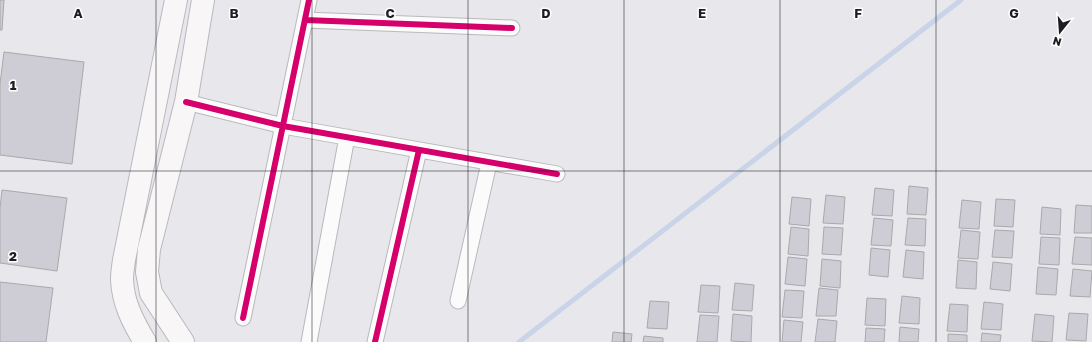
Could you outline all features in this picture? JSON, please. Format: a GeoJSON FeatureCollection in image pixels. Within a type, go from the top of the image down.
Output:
{"type":"FeatureCollection","features":[{"type":"Feature","properties":{"kind":"main road"},"geometry":{"type":"LineString","coordinates":[[145,342],[133,321],[124,300],[122,279],[124,260],[176,0]]}},
{"type":"Feature","properties":{"kind":"main road"},"geometry":{"type":"LineString","coordinates":[[183,342],[151,293],[147,272],[149,249],[186,102],[203,0]]}},
{"type":"Feature","properties":{"kind":"street"},"geometry":{"type":"LineString","coordinates":[[243,318],[309,0]]}},
{"type":"Feature","properties":{"kind":"street"},"geometry":{"type":"LineString","coordinates":[[305,20],[512,28]]}},
{"type":"Feature","properties":{"kind":"street"},"geometry":{"type":"LineString","coordinates":[[186,102],[283,126],[557,174]]}},
{"type":"Feature","properties":{"kind":"street"},"geometry":{"type":"LineString","coordinates":[[309,342],[347,137]]}},
{"type":"Feature","properties":{"kind":"street"},"geometry":{"type":"LineString","coordinates":[[375,342],[419,150]]}},
{"type":"Feature","properties":{"kind":"street"},"geometry":{"type":"LineString","coordinates":[[458,301],[489,163]]}},
{"type":"Feature","properties":{"kind":"building"},"geometry":{"type":"Polygon","coordinates":[[[0,0],[4,0],[2,30],[0,30],[0,0]]]}},
{"type":"Feature","properties":{"kind":"building"},"geometry":{"type":"Polygon","coordinates":[[[4,52],[84,62],[72,164],[0,155],[0,84],[4,52]]]}},
{"type":"Feature","properties":{"kind":"building"},"geometry":{"type":"Polygon","coordinates":[[[909,186],[928,188],[926,215],[907,214],[909,186]]]}},
{"type":"Feature","properties":{"kind":"building"},"geometry":{"type":"Polygon","coordinates":[[[875,188],[894,190],[892,216],[872,215],[875,188]]]}},
{"type":"Feature","properties":{"kind":"building"},"geometry":{"type":"Polygon","coordinates":[[[2,190],[67,198],[57,271],[0,263],[0,208],[2,190]]]}},
{"type":"Feature","properties":{"kind":"building"},"geometry":{"type":"Polygon","coordinates":[[[826,195],[845,197],[843,224],[823,223],[826,195]]]}},
{"type":"Feature","properties":{"kind":"building"},"geometry":{"type":"Polygon","coordinates":[[[792,197],[811,199],[809,226],[789,224],[792,197]]]}},
{"type":"Feature","properties":{"kind":"building"},"geometry":{"type":"Polygon","coordinates":[[[996,199],[1015,200],[1013,227],[994,226],[996,199]]]}},
{"type":"Feature","properties":{"kind":"building"},"geometry":{"type":"Polygon","coordinates":[[[962,200],[981,202],[979,229],[959,228],[962,200]]]}},
{"type":"Feature","properties":{"kind":"building"},"geometry":{"type":"Polygon","coordinates":[[[1076,205],[1092,206],[1092,233],[1074,233],[1076,205]]]}},
{"type":"Feature","properties":{"kind":"building"},"geometry":{"type":"Polygon","coordinates":[[[1042,207],[1061,209],[1060,235],[1040,234],[1042,207]]]}},
{"type":"Feature","properties":{"kind":"building"},"geometry":{"type":"Polygon","coordinates":[[[874,218],[893,220],[891,246],[871,245],[874,218]]]}},
{"type":"Feature","properties":{"kind":"building"},"geometry":{"type":"Polygon","coordinates":[[[908,218],[926,219],[925,246],[905,245],[908,218]]]}},
{"type":"Feature","properties":{"kind":"building"},"geometry":{"type":"Polygon","coordinates":[[[791,227],[809,229],[808,256],[788,254],[791,227]]]}},
{"type":"Feature","properties":{"kind":"building"},"geometry":{"type":"Polygon","coordinates":[[[824,227],[843,228],[841,255],[822,254],[824,227]]]}},
{"type":"Feature","properties":{"kind":"building"},"geometry":{"type":"Polygon","coordinates":[[[961,230],[980,232],[978,259],[958,258],[961,230]]]}},
{"type":"Feature","properties":{"kind":"building"},"geometry":{"type":"Polygon","coordinates":[[[995,230],[1014,231],[1012,258],[992,257],[995,230]]]}},
{"type":"Feature","properties":{"kind":"building"},"geometry":{"type":"Polygon","coordinates":[[[1041,237],[1060,238],[1059,265],[1039,264],[1041,237]]]}},
{"type":"Feature","properties":{"kind":"building"},"geometry":{"type":"Polygon","coordinates":[[[1075,237],[1092,238],[1092,265],[1072,264],[1075,237]]]}},
{"type":"Feature","properties":{"kind":"building"},"geometry":{"type":"Polygon","coordinates":[[[871,248],[890,250],[888,277],[869,275],[871,248]]]}},
{"type":"Feature","properties":{"kind":"building"},"geometry":{"type":"Polygon","coordinates":[[[906,250],[924,252],[923,279],[903,277],[906,250]]]}},
{"type":"Feature","properties":{"kind":"building"},"geometry":{"type":"Polygon","coordinates":[[[788,257],[807,259],[805,286],[785,284],[788,257]]]}},
{"type":"Feature","properties":{"kind":"building"},"geometry":{"type":"Polygon","coordinates":[[[822,259],[841,261],[840,288],[820,286],[822,259]]]}},
{"type":"Feature","properties":{"kind":"building"},"geometry":{"type":"Polygon","coordinates":[[[958,260],[977,262],[976,289],[956,288],[958,260]]]}},
{"type":"Feature","properties":{"kind":"building"},"geometry":{"type":"Polygon","coordinates":[[[993,262],[1012,264],[1010,291],[990,289],[993,262]]]}},
{"type":"Feature","properties":{"kind":"building"},"geometry":{"type":"Polygon","coordinates":[[[1038,267],[1058,269],[1056,295],[1036,294],[1038,267]]]}},
{"type":"Feature","properties":{"kind":"building"},"geometry":{"type":"Polygon","coordinates":[[[1073,269],[1092,271],[1090,297],[1070,296],[1073,269]]]}},
{"type":"Feature","properties":{"kind":"building"},"geometry":{"type":"Polygon","coordinates":[[[0,282],[53,288],[46,342],[0,342],[0,282]]]}},
{"type":"Feature","properties":{"kind":"building"},"geometry":{"type":"Polygon","coordinates":[[[735,283],[754,285],[752,311],[732,310],[735,283]]]}},
{"type":"Feature","properties":{"kind":"building"},"geometry":{"type":"Polygon","coordinates":[[[701,285],[720,286],[718,313],[698,312],[701,285]]]}},
{"type":"Feature","properties":{"kind":"building"},"geometry":{"type":"Polygon","coordinates":[[[819,288],[838,290],[836,316],[816,316],[819,288]]]}},
{"type":"Feature","properties":{"kind":"building"},"geometry":{"type":"Polygon","coordinates":[[[785,290],[804,291],[802,318],[782,317],[785,290]]]}},
{"type":"Feature","properties":{"kind":"building"},"geometry":{"type":"Polygon","coordinates":[[[902,296],[920,298],[919,324],[899,323],[902,296]]]}},
{"type":"Feature","properties":{"kind":"building"},"geometry":{"type":"Polygon","coordinates":[[[867,298],[886,299],[885,326],[865,325],[867,298]]]}},
{"type":"Feature","properties":{"kind":"building"},"geometry":{"type":"Polygon","coordinates":[[[650,301],[669,302],[667,329],[647,328],[650,301]]]}},
{"type":"Feature","properties":{"kind":"building"},"geometry":{"type":"Polygon","coordinates":[[[984,302],[1003,304],[1001,330],[981,329],[984,302]]]}},
{"type":"Feature","properties":{"kind":"building"},"geometry":{"type":"Polygon","coordinates":[[[950,304],[968,305],[967,332],[947,331],[950,304]]]}},
{"type":"Feature","properties":{"kind":"building"},"geometry":{"type":"Polygon","coordinates":[[[1069,313],[1088,314],[1086,341],[1066,340],[1069,313]]]}},
{"type":"Feature","properties":{"kind":"building"},"geometry":{"type":"Polygon","coordinates":[[[733,314],[752,316],[751,342],[731,341],[733,314]]]}},
{"type":"Feature","properties":{"kind":"building"},"geometry":{"type":"Polygon","coordinates":[[[1035,314],[1054,316],[1052,342],[1032,341],[1035,314]]]}},
{"type":"Feature","properties":{"kind":"building"},"geometry":{"type":"Polygon","coordinates":[[[700,315],[719,316],[717,342],[697,342],[700,315]]]}},
{"type":"Feature","properties":{"kind":"building"},"geometry":{"type":"Polygon","coordinates":[[[818,319],[837,321],[835,342],[815,342],[818,319]]]}},
{"type":"Feature","properties":{"kind":"building"},"geometry":{"type":"Polygon","coordinates":[[[784,320],[803,322],[801,342],[782,342],[784,320]]]}},
{"type":"Feature","properties":{"kind":"building"},"geometry":{"type":"Polygon","coordinates":[[[900,327],[919,329],[918,342],[899,342],[900,327]]]}},
{"type":"Feature","properties":{"kind":"building"},"geometry":{"type":"Polygon","coordinates":[[[866,328],[885,329],[884,342],[865,342],[866,328]]]}},
{"type":"Feature","properties":{"kind":"building"},"geometry":{"type":"Polygon","coordinates":[[[613,332],[632,334],[631,342],[612,342],[613,332]]]}},
{"type":"Feature","properties":{"kind":"building"},"geometry":{"type":"Polygon","coordinates":[[[982,333],[1001,335],[1000,342],[981,342],[982,333]]]}},
{"type":"Feature","properties":{"kind":"building"},"geometry":{"type":"Polygon","coordinates":[[[948,334],[967,335],[967,342],[948,342],[948,334]]]}},
{"type":"Feature","properties":{"kind":"building"},"geometry":{"type":"Polygon","coordinates":[[[644,336],[663,338],[663,342],[643,342],[644,336]]]}},
{"type":"Feature","properties":{"kind":"waterway"},"geometry":{"type":"LineString","coordinates":[[519,342],[961,0]]}},
{"type":"Feature","properties":{"kind":"cycle path"},"geometry":{"type":"LineString","coordinates":[[243,318],[309,0]]}},
{"type":"Feature","properties":{"kind":"cycle path"},"geometry":{"type":"LineString","coordinates":[[305,20],[512,28]]}},
{"type":"Feature","properties":{"kind":"cycle path"},"geometry":{"type":"LineString","coordinates":[[186,102],[283,126],[557,174]]}},
{"type":"Feature","properties":{"kind":"cycle path"},"geometry":{"type":"LineString","coordinates":[[375,342],[419,150]]}}]}
